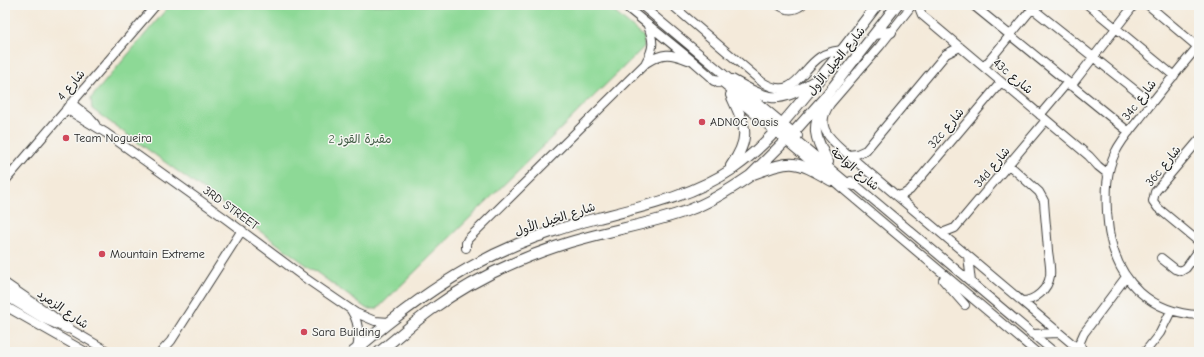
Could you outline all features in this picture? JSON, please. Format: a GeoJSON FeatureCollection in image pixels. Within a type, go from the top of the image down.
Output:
{"type":"FeatureCollection","features":[{"type":"Feature","properties":{"kind":"highway"},"geometry":{"type":"LineString","coordinates":[[5,294],[45,318],[68,328]]}},
{"type":"Feature","properties":{"kind":"main road","name":"شارع الخيل الأول"},"geometry":{"type":"LineString","coordinates":[[380,352],[432,309],[463,289],[500,269],[559,246],[652,222],[689,210],[716,197],[746,178],[784,132],[824,73],[844,50],[877,5]]}},
{"type":"Feature","properties":{"kind":"main road","name":"شارع الخيل الأول"},"geometry":{"type":"LineString","coordinates":[[355,350],[389,322],[449,280],[511,247],[576,224],[668,200],[701,186],[726,173],[784,132],[826,96],[897,5]]}},
{"type":"Feature","properties":{"kind":"main road"},"geometry":{"type":"LineString","coordinates":[[875,34],[891,32]]}},
{"type":"Feature","properties":{"kind":"main road"},"geometry":{"type":"LineString","coordinates":[[732,80],[759,95],[773,98],[794,94],[824,73]]}},
{"type":"Feature","properties":{"kind":"main road"},"geometry":{"type":"LineString","coordinates":[[714,80],[722,80],[846,183],[855,185]]}},
{"type":"Feature","properties":{"kind":"main road"},"geometry":{"type":"LineString","coordinates":[[726,173],[740,153],[745,134],[743,120],[731,95]]}},
{"type":"Feature","properties":{"kind":"main road"},"geometry":{"type":"LineString","coordinates":[[826,96],[815,126],[816,138],[828,162]]}},
{"type":"Feature","properties":{"kind":"main road"},"geometry":{"type":"LineString","coordinates":[[746,178],[778,165],[789,163],[803,165],[832,181]]}},
{"type":"Feature","properties":{"kind":"street","name":"شارع 4"},"geometry":{"type":"LineString","coordinates":[[5,181],[156,5]]}},
{"type":"Feature","properties":{"kind":"street","name":"شارع الواحة"},"geometry":{"type":"LineString","coordinates":[[624,5],[694,62],[731,95],[828,162],[1054,352]]}},
{"type":"Feature","properties":{"kind":"street","name":"شارع الواحة"},"geometry":{"type":"LineString","coordinates":[[641,5],[732,80],[832,181],[1036,352]]}},
{"type":"Feature","properties":{"kind":"street"},"geometry":{"type":"LineString","coordinates":[[672,5],[762,82],[776,88],[790,86],[798,80],[820,57],[827,53],[844,50]]}},
{"type":"Feature","properties":{"kind":"street"},"geometry":{"type":"LineString","coordinates":[[779,5],[790,10],[802,5]]}},
{"type":"Feature","properties":{"kind":"street"},"geometry":{"type":"LineString","coordinates":[[912,5],[880,46],[830,104],[823,120],[825,132],[848,155],[1082,352]]}},
{"type":"Feature","properties":{"kind":"street"},"geometry":{"type":"LineString","coordinates":[[973,5],[1129,132]]}},
{"type":"Feature","properties":{"kind":"street"},"geometry":{"type":"LineString","coordinates":[[1088,5],[1174,76]]}},
{"type":"Feature","properties":{"kind":"street","name":"34d شارع"},"geometry":{"type":"LineString","coordinates":[[942,233],[955,228],[1009,165],[1069,84],[1094,57],[1134,5]]}},
{"type":"Feature","properties":{"kind":"street"},"geometry":{"type":"LineString","coordinates":[[1148,5],[1199,47]]}},
{"type":"Feature","properties":{"kind":"street"},"geometry":{"type":"LineString","coordinates":[[984,67],[1010,36],[1032,6],[1151,103]]}},
{"type":"Feature","properties":{"kind":"street","name":"43c شارع"},"geometry":{"type":"LineString","coordinates":[[903,16],[921,9],[948,37],[1089,156],[1108,174]]}},
{"type":"Feature","properties":{"kind":"street"},"geometry":{"type":"LineString","coordinates":[[646,63],[653,47],[653,39],[648,25]]}},
{"type":"Feature","properties":{"kind":"street"},"geometry":{"type":"LineString","coordinates":[[946,54],[948,37]]}},
{"type":"Feature","properties":{"kind":"street"},"geometry":{"type":"LineString","coordinates":[[848,155],[857,154],[866,150],[946,54],[960,47]]}},
{"type":"Feature","properties":{"kind":"street","name":"34c شارع"},"geometry":{"type":"LineString","coordinates":[[1108,174],[1111,163],[1129,132],[1151,103],[1199,47]]}},
{"type":"Feature","properties":{"kind":"street"},"geometry":{"type":"LineString","coordinates":[[466,248],[468,239],[646,63],[655,57],[669,54],[694,62]]}},
{"type":"Feature","properties":{"kind":"street","name":"32c شارع"},"geometry":{"type":"LineString","coordinates":[[897,196],[910,190],[1001,82]]}},
{"type":"Feature","properties":{"kind":"street","name":"3RD STREET"},"geometry":{"type":"LineString","coordinates":[[69,106],[88,117],[96,126],[244,232],[302,276],[351,309],[369,319],[389,322]]}},
{"type":"Feature","properties":{"kind":"street","name":"36c شارع"},"geometry":{"type":"LineString","coordinates":[[1198,142],[1155,192],[1153,200],[1158,208],[1199,242]]}},
{"type":"Feature","properties":{"kind":"street"},"geometry":{"type":"LineString","coordinates":[[865,169],[864,159],[866,150]]}},
{"type":"Feature","properties":{"kind":"street","name":"43c شارع"},"geometry":{"type":"LineString","coordinates":[[1089,156],[1111,163]]}},
{"type":"Feature","properties":{"kind":"street"},"geometry":{"type":"LineString","coordinates":[[1009,165],[1039,192],[1044,202],[1050,275],[1046,286],[1036,297],[1030,300],[1022,301]]}},
{"type":"Feature","properties":{"kind":"street"},"geometry":{"type":"LineString","coordinates":[[1108,174],[1107,205],[1109,235],[1118,262],[1128,280],[1149,300],[1175,312],[1199,316]]}},
{"type":"Feature","properties":{"kind":"street"},"geometry":{"type":"LineString","coordinates":[[908,205],[910,190]]}},
{"type":"Feature","properties":{"kind":"street"},"geometry":{"type":"LineString","coordinates":[[953,242],[955,228]]}},
{"type":"Feature","properties":{"kind":"street"},"geometry":{"type":"LineString","coordinates":[[164,351],[218,268],[244,232]]}},
{"type":"Feature","properties":{"kind":"street"},"geometry":{"type":"LineString","coordinates":[[1161,258],[1175,269],[1181,271],[1186,268],[1199,250]]}},
{"type":"Feature","properties":{"kind":"street"},"geometry":{"type":"LineString","coordinates":[[968,256],[971,282]]}},
{"type":"Feature","properties":{"kind":"street"},"geometry":{"type":"LineString","coordinates":[[927,261],[965,305]]}},
{"type":"Feature","properties":{"kind":"street"},"geometry":{"type":"LineString","coordinates":[[1082,352],[1080,342],[1084,333],[1128,280]]}},
{"type":"Feature","properties":{"kind":"street","name":"شارع الزمرد"},"geometry":{"type":"LineString","coordinates":[[5,283],[68,328],[109,352]]}},
{"type":"Feature","properties":{"kind":"street"},"geometry":{"type":"LineString","coordinates":[[1036,297],[1034,305],[1037,313]]}},
{"type":"Feature","properties":{"kind":"street","name":"شارع الزمرد"},"geometry":{"type":"LineString","coordinates":[[5,306],[86,352]]}},
{"type":"Feature","properties":{"kind":"street"},"geometry":{"type":"LineString","coordinates":[[351,309],[358,328],[359,342],[355,350]]}},
{"type":"Feature","properties":{"kind":"street"},"geometry":{"type":"LineString","coordinates":[[1145,352],[1160,333],[1171,323],[1175,312]]}},
{"type":"Feature","properties":{"kind":"street"},"geometry":{"type":"LineString","coordinates":[[1032,334],[1059,333]]}},
{"type":"Feature","properties":{"kind":"street"},"geometry":{"type":"LineString","coordinates":[[1068,340],[1076,338],[1084,333]]}},
{"type":"Feature","properties":{"kind":"green space","name":"مقبرة القوز 2"},"geometry":{"type":"Polygon","coordinates":[[[170,5],[606,5],[644,37],[644,47],[377,309],[367,309],[92,109],[91,98],[170,5]]]}},
{"type":"Feature","properties":{"kind":"place","name":"ADNOC Oasis"},"geometry":{"type":"Point","coordinates":[702,122]}},
{"type":"Feature","properties":{"kind":"place","name":"Team Nogueira"},"geometry":{"type":"Point","coordinates":[66,138]}},
{"type":"Feature","properties":{"kind":"place","name":"Mountain Extreme"},"geometry":{"type":"Point","coordinates":[102,254]}},
{"type":"Feature","properties":{"kind":"place","name":"Sara Building"},"geometry":{"type":"Point","coordinates":[304,332]}}]}
